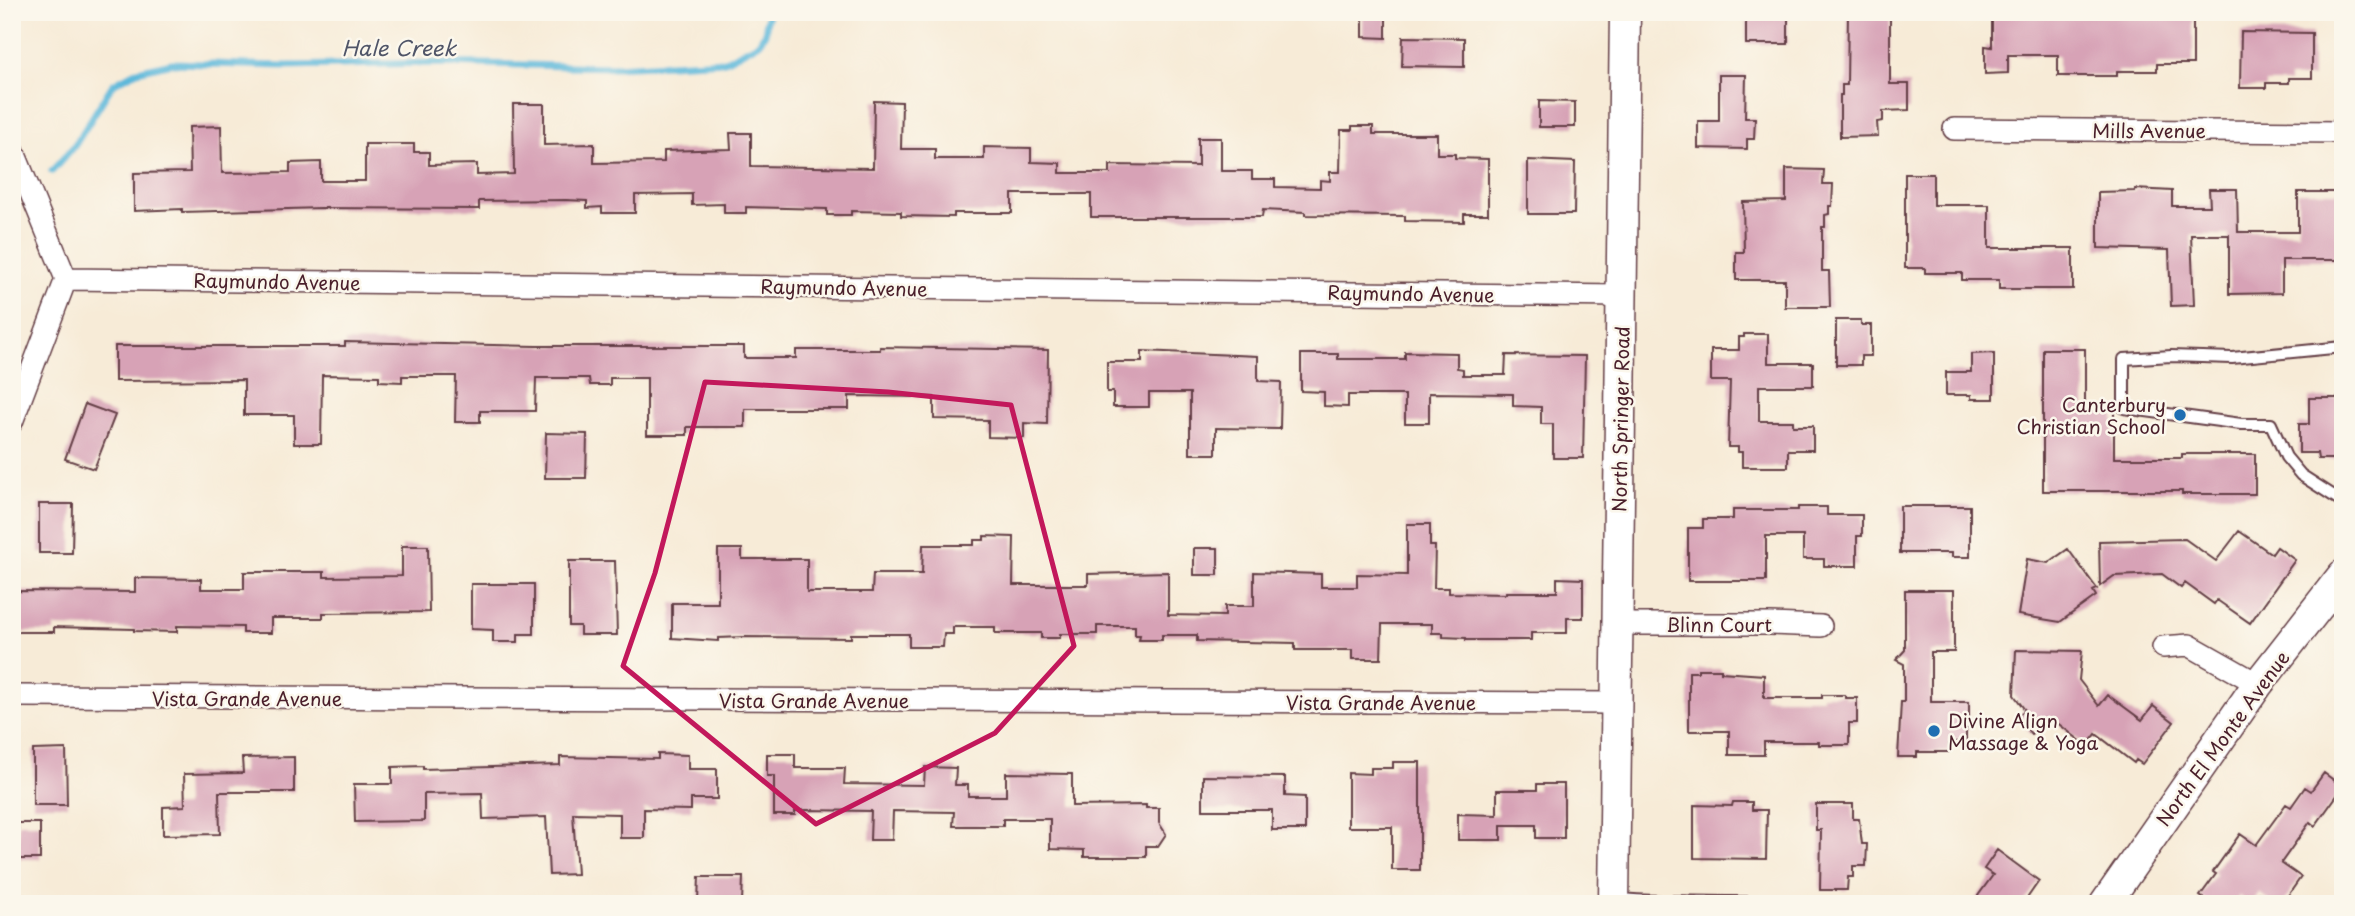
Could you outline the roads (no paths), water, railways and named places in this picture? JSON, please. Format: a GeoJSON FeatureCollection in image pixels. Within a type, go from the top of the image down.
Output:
{"type":"FeatureCollection","features":[{"type":"Feature","properties":{"kind":"street","name":"North Springer Road"},"geometry":{"type":"LineString","coordinates":[[1614,901],[1625,12]]}},
{"type":"Feature","properties":{"kind":"street","name":"Mills Avenue"},"geometry":{"type":"LineString","coordinates":[[1954,129],[2343,132]]}},
{"type":"Feature","properties":{"kind":"street"},"geometry":{"type":"LineString","coordinates":[[12,147],[66,279],[12,422]]}},
{"type":"Feature","properties":{"kind":"street","name":"Raymundo Avenue"},"geometry":{"type":"LineString","coordinates":[[66,279],[1622,296]]}},
{"type":"Feature","properties":{"kind":"street","name":"North El Monte Avenue"},"geometry":{"type":"LineString","coordinates":[[2105,904],[2258,684],[2343,576]]}},
{"type":"Feature","properties":{"kind":"street","name":"Blinn Court"},"geometry":{"type":"LineString","coordinates":[[1616,624],[1821,626]]}},
{"type":"Feature","properties":{"kind":"street"},"geometry":{"type":"LineString","coordinates":[[2163,647],[2189,646],[2258,684]]}},
{"type":"Feature","properties":{"kind":"street","name":"Vista Grande Avenue"},"geometry":{"type":"LineString","coordinates":[[12,696],[1615,703]]}},
{"type":"Feature","properties":{"kind":"lane"},"geometry":{"type":"LineString","coordinates":[[2343,346],[2232,358],[2171,356],[2124,359],[2124,408],[2241,424],[2271,424],[2286,457],[2301,475],[2343,502]]}},
{"type":"Feature","properties":{"kind":"lane"},"geometry":{"type":"LineString","coordinates":[[1614,901],[1826,904]]}},
{"type":"Feature","properties":{"kind":"waterway","name":"Hale Creek"},"geometry":{"type":"LineString","coordinates":[[52,171],[75,145],[113,84],[137,71],[172,63],[286,66],[434,63],[614,67],[725,61],[759,43],[765,33],[768,12]]}},
{"type":"Feature","properties":{"kind":"place","name":"Canterbury Christian School"},"geometry":{"type":"Point","coordinates":[2180,415]}},
{"type":"Feature","properties":{"kind":"place","name":"Divine Align Massage & Yoga"},"geometry":{"type":"Point","coordinates":[1934,731]}}]}
